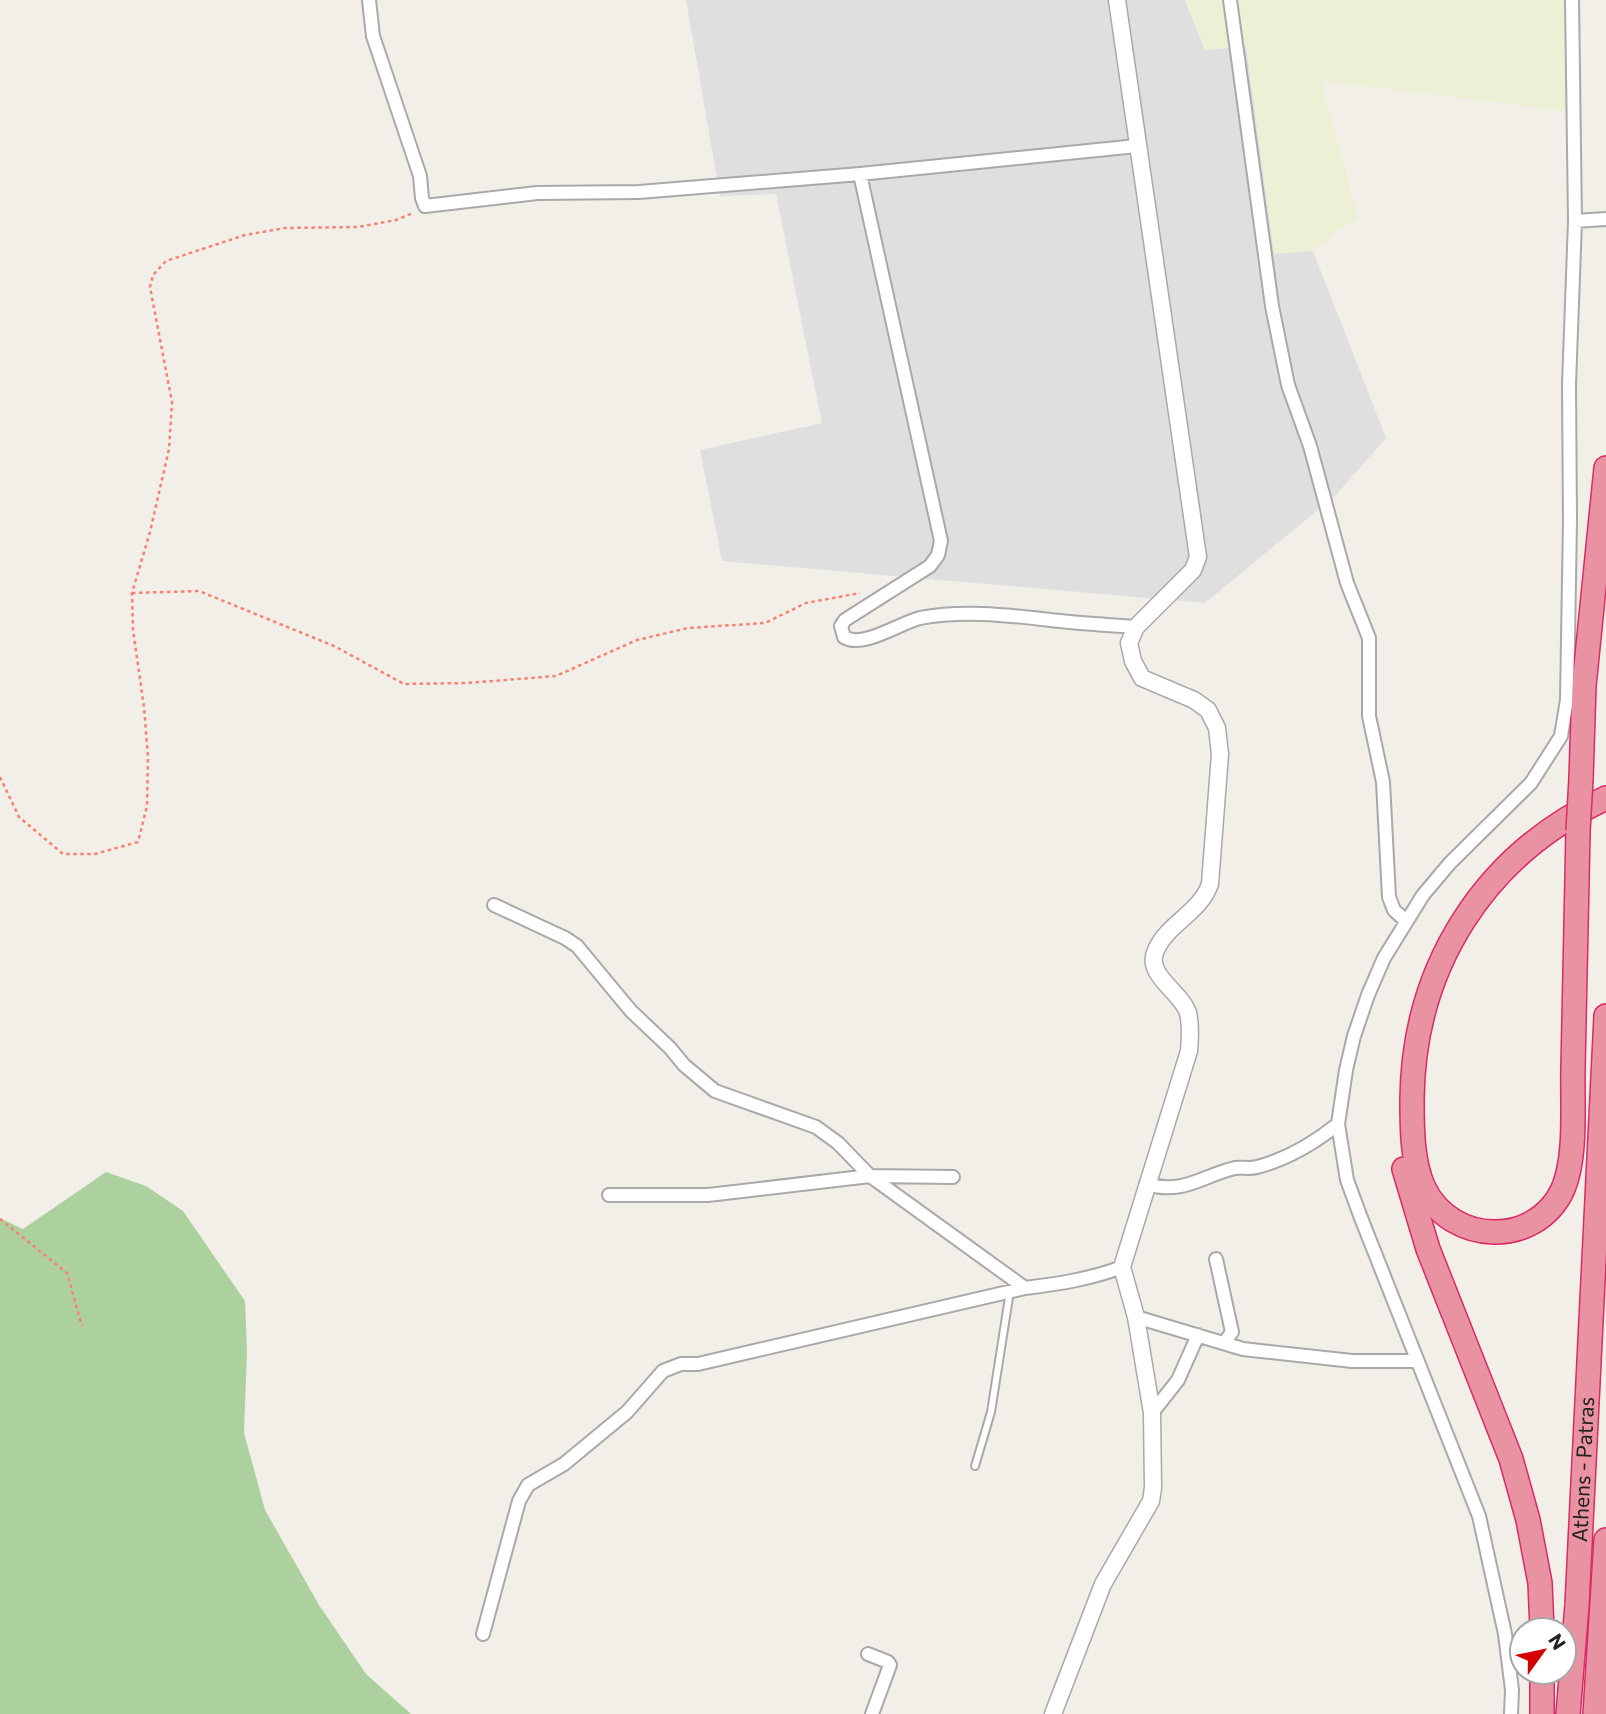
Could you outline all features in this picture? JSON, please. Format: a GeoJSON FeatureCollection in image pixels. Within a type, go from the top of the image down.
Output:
{"type":"FeatureCollection","features":[{"type":"Feature","properties":{"kind":"highway"},"geometry":{"type":"LineString","coordinates":[[1606,468],[1584,686],[1581,779],[1578,831],[1572,1115],[1568,1172],[1554,1204],[1534,1221],[1510,1231],[1475,1231],[1458,1224],[1437,1208],[1423,1186],[1418,1169],[1412,1086],[1414,1058],[1426,1004],[1456,932],[1495,877],[1545,832],[1564,819],[1606,798]]}},
{"type":"Feature","properties":{"kind":"highway"},"geometry":{"type":"LineString","coordinates":[[1541,1616],[1540,1583],[1528,1520],[1511,1459],[1411,1199],[1401,1145],[1399,1087],[1406,1029],[1413,1001],[1434,946],[1458,903],[1488,864],[1524,831],[1564,803],[1606,782]]}},
{"type":"Feature","properties":{"kind":"highway","name":"Athens - Patras"},"geometry":{"type":"LineString","coordinates":[[1568,1714],[1577,1605],[1606,1016]]}},
{"type":"Feature","properties":{"kind":"highway","name":"Athens - Patras"},"geometry":{"type":"LineString","coordinates":[[1595,1714],[1606,1540]]}},
{"type":"Feature","properties":{"kind":"highway"},"geometry":{"type":"LineString","coordinates":[[1603,1609],[1606,1581]]}},
{"type":"Feature","properties":{"kind":"highway"},"geometry":{"type":"LineString","coordinates":[[1542,1686],[1542,1714]]}},
{"type":"Feature","properties":{"kind":"street"},"geometry":{"type":"LineString","coordinates":[[369,0],[373,36],[420,176],[425,206],[537,193],[639,192],[860,174],[1137,146]]}},
{"type":"Feature","properties":{"kind":"street"},"geometry":{"type":"LineString","coordinates":[[1053,1714],[1103,1584],[1151,1501],[1152,1413],[1136,1317],[1122,1267],[1189,1051],[1188,1013],[1180,998],[1156,972],[1152,961],[1156,949],[1206,896],[1210,884],[1220,754],[1217,727],[1208,710],[1194,700],[1150,684],[1142,678],[1137,671],[1129,643],[1136,627],[1193,570],[1198,557],[1117,0]]}},
{"type":"Feature","properties":{"kind":"street"},"geometry":{"type":"LineString","coordinates":[[1230,0],[1272,306],[1289,385],[1310,446],[1347,583],[1369,638],[1369,716],[1383,782],[1390,897],[1394,910],[1406,921]]}},
{"type":"Feature","properties":{"kind":"street"},"geometry":{"type":"LineString","coordinates":[[1511,1714],[1512,1690],[1505,1634],[1479,1516],[1347,1180],[1338,1124],[1354,1037],[1384,958],[1423,895],[1450,863],[1531,783],[1547,762],[1561,736],[1567,700],[1569,385],[1575,221],[1572,0]]}},
{"type":"Feature","properties":{"kind":"street"},"geometry":{"type":"LineString","coordinates":[[860,174],[940,541],[938,555],[930,566],[845,620],[841,626],[844,637],[861,641],[915,619],[946,615],[1018,614],[1061,621],[1136,627]]}},
{"type":"Feature","properties":{"kind":"street"},"geometry":{"type":"LineString","coordinates":[[1575,221],[1606,219]]}},
{"type":"Feature","properties":{"kind":"street"},"geometry":{"type":"LineString","coordinates":[[494,905],[577,946],[631,1011],[684,1065],[715,1091],[816,1127],[838,1143],[870,1176],[1025,1288]]}},
{"type":"Feature","properties":{"kind":"street"},"geometry":{"type":"LineString","coordinates":[[1146,1184],[1163,1189],[1189,1185],[1238,1167],[1253,1169],[1269,1164],[1296,1153],[1338,1124]]}},
{"type":"Feature","properties":{"kind":"street"},"geometry":{"type":"LineString","coordinates":[[609,1195],[708,1195],[870,1176],[953,1177]]}},
{"type":"Feature","properties":{"kind":"street"},"geometry":{"type":"LineString","coordinates":[[1216,1259],[1232,1332],[1224,1343]]}},
{"type":"Feature","properties":{"kind":"street"},"geometry":{"type":"LineString","coordinates":[[483,1634],[519,1502],[528,1485],[564,1464],[627,1412],[663,1371],[681,1364],[698,1364],[1010,1291],[1059,1284],[1122,1267]]}},
{"type":"Feature","properties":{"kind":"street"},"geometry":{"type":"LineString","coordinates":[[1136,1317],[1243,1349],[1352,1361],[1417,1361]]}},
{"type":"Feature","properties":{"kind":"street"},"geometry":{"type":"LineString","coordinates":[[1152,1413],[1178,1380],[1198,1335]]}},
{"type":"Feature","properties":{"kind":"street"},"geometry":{"type":"LineString","coordinates":[[868,1654],[890,1665],[872,1714]]}},
{"type":"Feature","properties":{"kind":"lane"},"geometry":{"type":"LineString","coordinates":[[975,1466],[991,1412],[1010,1291]]}},
{"type":"Feature","properties":{"kind":"path"},"geometry":{"type":"LineString","coordinates":[[0,777],[19,817],[63,854],[95,854],[138,842],[147,806],[148,757],[131,616],[132,593],[150,532],[169,450],[172,402],[150,287],[158,268],[173,258],[245,234],[285,228],[358,227],[396,220],[425,206]]}},
{"type":"Feature","properties":{"kind":"path"},"geometry":{"type":"LineString","coordinates":[[132,593],[199,591],[334,646],[404,684],[467,683],[556,676],[637,640],[688,628],[765,623],[806,603],[860,593]]}},
{"type":"Feature","properties":{"kind":"path"},"geometry":{"type":"LineString","coordinates":[[0,1219],[66,1273],[82,1326]]}},
{"type":"Feature","properties":{"kind":"shaded area"},"geometry":{"type":"Polygon","coordinates":[[[686,0],[1185,0],[1205,50],[1246,46],[1274,253],[1313,251],[1386,438],[1336,495],[1205,603],[722,561],[700,450],[822,423],[776,194],[720,196],[686,0]]]}},
{"type":"Feature","properties":{"kind":"green space"},"geometry":{"type":"Polygon","coordinates":[[[1185,0],[1565,0],[1566,111],[1321,81],[1359,220],[1340,229],[1313,251],[1274,254],[1247,46],[1205,50],[1185,0]]]}},
{"type":"Feature","properties":{"kind":"green space"},"geometry":{"type":"Polygon","coordinates":[[[106,1172],[146,1186],[183,1211],[245,1301],[247,1350],[244,1433],[265,1510],[319,1605],[366,1674],[411,1714],[0,1714],[0,1218],[23,1229],[106,1172]]]}}]}
